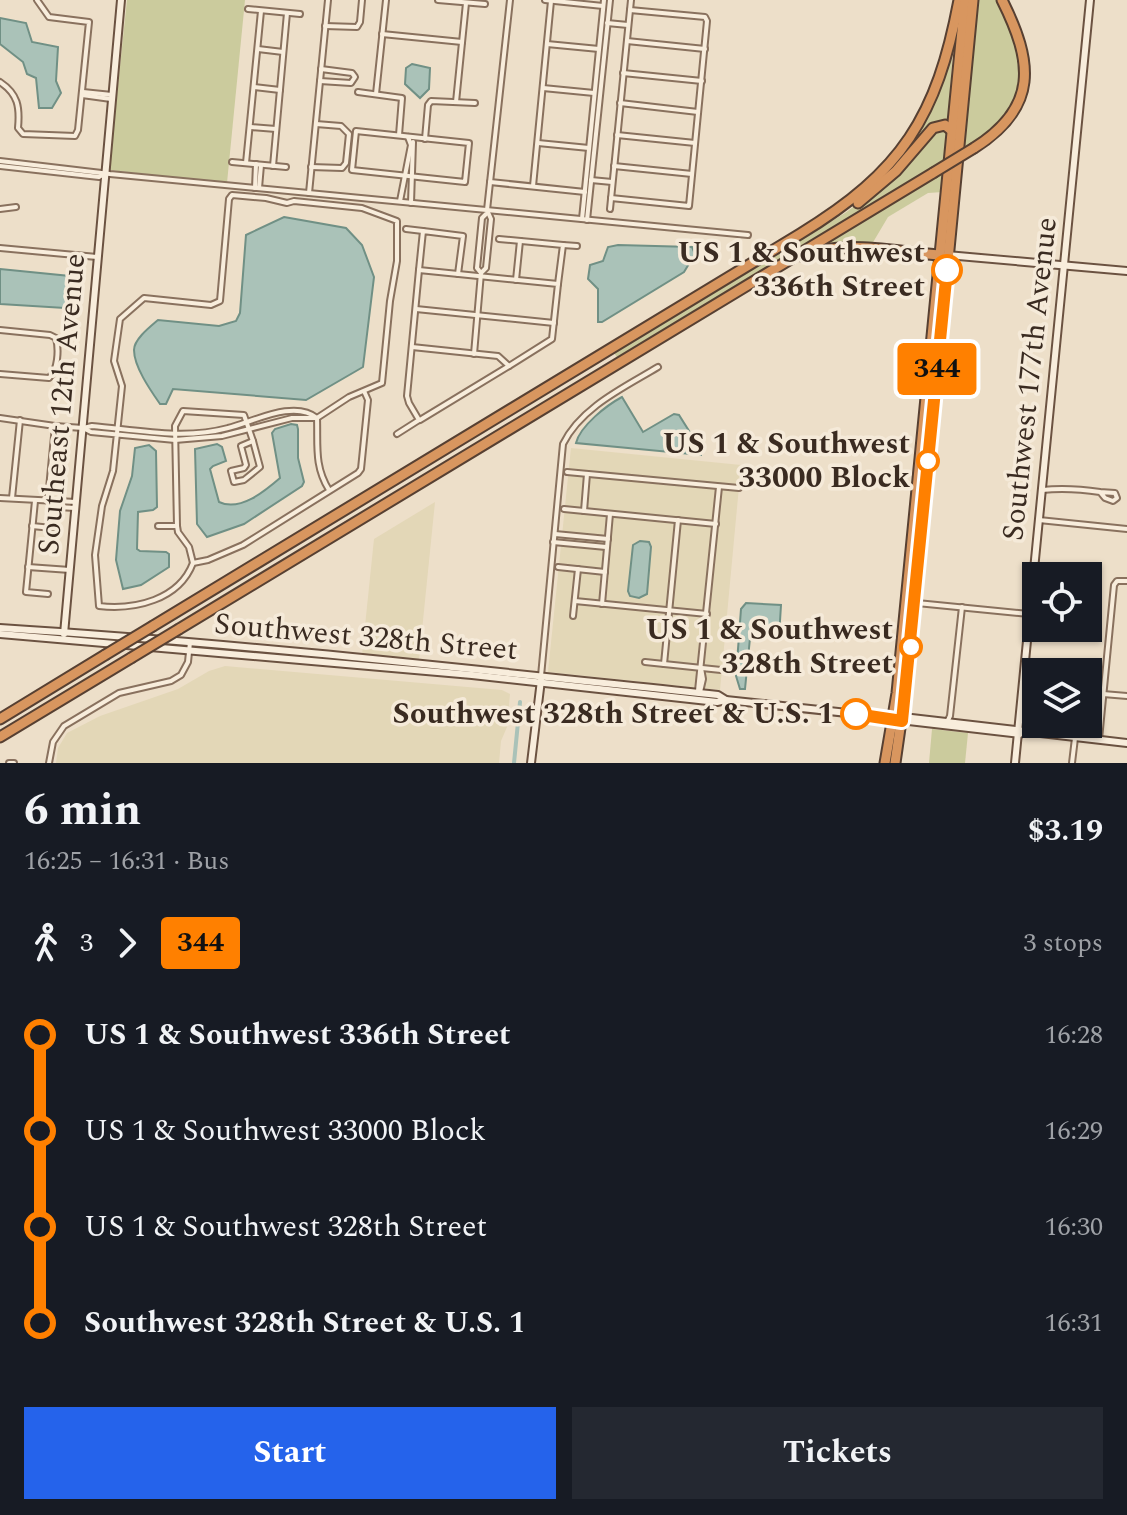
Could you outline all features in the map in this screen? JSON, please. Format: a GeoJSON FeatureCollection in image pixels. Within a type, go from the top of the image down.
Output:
{"type":"FeatureCollection","features":[{"type":"Feature","properties":{"kind":"highway"},"geometry":{"type":"LineString","coordinates":[[895,763],[914,602],[962,0]]}},
{"type":"Feature","properties":{"kind":"highway"},"geometry":{"type":"LineString","coordinates":[[0,719],[813,227],[870,185],[908,143],[923,118],[940,79],[962,0]]}},
{"type":"Feature","properties":{"kind":"highway"},"geometry":{"type":"LineString","coordinates":[[885,763],[900,719],[938,269],[944,255],[958,150],[973,0]]}},
{"type":"Feature","properties":{"kind":"highway"},"geometry":{"type":"LineString","coordinates":[[0,737],[974,148],[1008,120],[1017,107],[1024,84],[1026,67],[1022,47],[1002,0]]}},
{"type":"Feature","properties":{"kind":"highway"},"geometry":{"type":"LineString","coordinates":[[813,227],[871,193],[903,164],[933,128],[943,125],[952,129]]}},
{"type":"Feature","properties":{"kind":"highway"},"geometry":{"type":"LineString","coordinates":[[952,129],[958,150]]}},
{"type":"Feature","properties":{"kind":"highway"},"geometry":{"type":"LineString","coordinates":[[784,262],[816,251],[843,247],[944,255]]}},
{"type":"Feature","properties":{"kind":"highway"},"geometry":{"type":"LineString","coordinates":[[919,253],[931,259],[938,269]]}},
{"type":"Feature","properties":{"kind":"street"},"geometry":{"type":"LineString","coordinates":[[0,82],[12,90],[17,99],[18,128],[23,134],[75,136],[89,22],[49,17],[37,0]]}},
{"type":"Feature","properties":{"kind":"street","name":"Southeast 12th Avenue"},"geometry":{"type":"LineString","coordinates":[[64,635],[121,0]]}},
{"type":"Feature","properties":{"kind":"street"},"geometry":{"type":"LineString","coordinates":[[309,193],[328,0]]}},
{"type":"Feature","properties":{"kind":"street"},"geometry":{"type":"LineString","coordinates":[[325,26],[357,27],[362,0]]}},
{"type":"Feature","properties":{"kind":"street"},"geometry":{"type":"LineString","coordinates":[[376,94],[386,0]]}},
{"type":"Feature","properties":{"kind":"street"},"geometry":{"type":"LineString","coordinates":[[438,0],[485,4]]}},
{"type":"Feature","properties":{"kind":"street"},"geometry":{"type":"LineString","coordinates":[[481,275],[477,268],[478,255],[482,218],[487,212],[510,0]]}},
{"type":"Feature","properties":{"kind":"street"},"geometry":{"type":"LineString","coordinates":[[545,0],[606,2]]}},
{"type":"Feature","properties":{"kind":"street"},"geometry":{"type":"LineString","coordinates":[[610,209],[631,0]]}},
{"type":"Feature","properties":{"kind":"street","name":"Southwest 177th Avenue"},"geometry":{"type":"LineString","coordinates":[[1035,562],[1090,0]]}},
{"type":"Feature","properties":{"kind":"street"},"geometry":{"type":"LineString","coordinates":[[533,186],[551,1]]}},
{"type":"Feature","properties":{"kind":"street"},"geometry":{"type":"LineString","coordinates":[[584,220],[589,148],[607,23],[606,2]]}},
{"type":"Feature","properties":{"kind":"street"},"geometry":{"type":"LineString","coordinates":[[584,220],[606,2]]}},
{"type":"Feature","properties":{"kind":"street"},"geometry":{"type":"LineString","coordinates":[[456,102],[466,3]]}},
{"type":"Feature","properties":{"kind":"street"},"geometry":{"type":"LineString","coordinates":[[248,9],[300,14]]}},
{"type":"Feature","properties":{"kind":"street"},"geometry":{"type":"LineString","coordinates":[[611,198],[689,206],[702,81],[705,17],[630,10]]}},
{"type":"Feature","properties":{"kind":"street"},"geometry":{"type":"LineString","coordinates":[[246,163],[261,11]]}},
{"type":"Feature","properties":{"kind":"street"},"geometry":{"type":"LineString","coordinates":[[273,166],[287,13]]}},
{"type":"Feature","properties":{"kind":"street"},"geometry":{"type":"LineString","coordinates":[[607,23],[628,25]]}},
{"type":"Feature","properties":{"kind":"street"},"geometry":{"type":"LineString","coordinates":[[382,34],[462,42]]}},
{"type":"Feature","properties":{"kind":"street"},"geometry":{"type":"LineString","coordinates":[[627,41],[705,49]]}},
{"type":"Feature","properties":{"kind":"street"},"geometry":{"type":"LineString","coordinates":[[547,44],[599,49]]}},
{"type":"Feature","properties":{"kind":"street"},"geometry":{"type":"LineString","coordinates":[[257,49],[283,52]]}},
{"type":"Feature","properties":{"kind":"street"},"geometry":{"type":"LineString","coordinates":[[320,81],[351,83],[355,77],[352,73],[321,69]]}},
{"type":"Feature","properties":{"kind":"street"},"geometry":{"type":"LineString","coordinates":[[623,73],[702,81]]}},
{"type":"Feature","properties":{"kind":"street"},"geometry":{"type":"LineString","coordinates":[[253,87],[280,90]]}},
{"type":"Feature","properties":{"kind":"street"},"geometry":{"type":"LineString","coordinates":[[543,88],[597,93]]}},
{"type":"Feature","properties":{"kind":"street"},"geometry":{"type":"LineString","coordinates":[[358,92],[402,98],[399,136]]}},
{"type":"Feature","properties":{"kind":"street"},"geometry":{"type":"LineString","coordinates":[[82,94],[112,97]]}},
{"type":"Feature","properties":{"kind":"street"},"geometry":{"type":"LineString","coordinates":[[425,139],[431,101],[475,103]]}},
{"type":"Feature","properties":{"kind":"street"},"geometry":{"type":"LineString","coordinates":[[620,103],[698,112]]}},
{"type":"Feature","properties":{"kind":"street"},"geometry":{"type":"LineString","coordinates":[[311,167],[339,169],[346,163],[348,130],[341,126],[316,124]]}},
{"type":"Feature","properties":{"kind":"street"},"geometry":{"type":"LineString","coordinates":[[250,127],[276,129]]}},
{"type":"Feature","properties":{"kind":"street"},"geometry":{"type":"LineString","coordinates":[[356,131],[399,136],[469,143],[465,182],[352,170],[356,131]]}},
{"type":"Feature","properties":{"kind":"street"},"geometry":{"type":"LineString","coordinates":[[617,135],[695,143]]}},
{"type":"Feature","properties":{"kind":"street"},"geometry":{"type":"LineString","coordinates":[[400,202],[411,143],[408,137]]}},
{"type":"Feature","properties":{"kind":"street"},"geometry":{"type":"LineString","coordinates":[[411,203],[413,144],[416,138]]}},
{"type":"Feature","properties":{"kind":"street"},"geometry":{"type":"LineString","coordinates":[[538,143],[589,148]]}},
{"type":"Feature","properties":{"kind":"street"},"geometry":{"type":"LineString","coordinates":[[407,155],[414,156]]}},
{"type":"Feature","properties":{"kind":"street"},"geometry":{"type":"LineString","coordinates":[[232,162],[286,167]]}},
{"type":"Feature","properties":{"kind":"street"},"geometry":{"type":"LineString","coordinates":[[0,164],[748,235]]}},
{"type":"Feature","properties":{"kind":"street"},"geometry":{"type":"LineString","coordinates":[[257,188],[259,165]]}},
{"type":"Feature","properties":{"kind":"street"},"geometry":{"type":"LineString","coordinates":[[614,166],[692,174]]}},
{"type":"Feature","properties":{"kind":"street"},"geometry":{"type":"LineString","coordinates":[[588,179],[612,182]]}},
{"type":"Feature","properties":{"kind":"street"},"geometry":{"type":"LineString","coordinates":[[490,182],[585,192]]}},
{"type":"Feature","properties":{"kind":"street"},"geometry":{"type":"LineString","coordinates":[[280,202],[281,190]]}},
{"type":"Feature","properties":{"kind":"street"},"geometry":{"type":"LineString","coordinates":[[0,418],[83,428],[91,432],[117,431],[175,437],[222,436],[249,430],[292,418],[317,418],[382,383],[385,378],[390,301],[397,261],[397,221],[362,208],[230,197],[220,301],[211,305],[144,298],[120,319],[114,361],[122,386],[117,431],[113,471],[102,506],[95,555],[99,606],[139,606],[148,603],[183,583],[193,563],[189,547],[177,526],[175,437],[175,426],[183,411],[244,415],[248,423],[249,430],[253,441],[260,467],[244,480],[234,482],[231,471],[246,465],[241,446],[253,441]]}},
{"type":"Feature","properties":{"kind":"street"},"geometry":{"type":"LineString","coordinates":[[0,209],[16,207]]}},
{"type":"Feature","properties":{"kind":"street"},"geometry":{"type":"LineString","coordinates":[[474,354],[481,275],[486,268],[491,219],[487,212]]}},
{"type":"Feature","properties":{"kind":"street"},"geometry":{"type":"LineString","coordinates":[[406,229],[463,236],[458,274]]}},
{"type":"Feature","properties":{"kind":"street"},"geometry":{"type":"LineString","coordinates":[[419,420],[407,396],[423,231]]}},
{"type":"Feature","properties":{"kind":"street"},"geometry":{"type":"LineString","coordinates":[[499,239],[577,246]]}},
{"type":"Feature","properties":{"kind":"street"},"geometry":{"type":"LineString","coordinates":[[516,280],[520,241]]}},
{"type":"Feature","properties":{"kind":"street"},"geometry":{"type":"LineString","coordinates":[[397,434],[552,339],[563,245]]}},
{"type":"Feature","properties":{"kind":"street"},"geometry":{"type":"LineString","coordinates":[[0,248],[97,257]]}},
{"type":"Feature","properties":{"kind":"street"},"geometry":{"type":"LineString","coordinates":[[478,255],[487,256]]}},
{"type":"Feature","properties":{"kind":"street"},"geometry":{"type":"LineString","coordinates":[[944,255],[1127,271]]}},
{"type":"Feature","properties":{"kind":"street"},"geometry":{"type":"LineString","coordinates":[[419,270],[558,284]]}},
{"type":"Feature","properties":{"kind":"street"},"geometry":{"type":"LineString","coordinates":[[416,309],[554,323]]}},
{"type":"Feature","properties":{"kind":"street"},"geometry":{"type":"LineString","coordinates":[[0,330],[53,336],[57,341],[56,367],[49,378],[0,374]]}},
{"type":"Feature","properties":{"kind":"street"},"geometry":{"type":"LineString","coordinates":[[412,347],[498,356],[509,366]]}},
{"type":"Feature","properties":{"kind":"street"},"geometry":{"type":"LineString","coordinates":[[531,763],[562,452],[567,437],[599,403],[658,367]]}},
{"type":"Feature","properties":{"kind":"street"},"geometry":{"type":"LineString","coordinates":[[193,563],[243,545],[274,528],[361,469],[368,400],[364,391]]}},
{"type":"Feature","properties":{"kind":"street"},"geometry":{"type":"LineString","coordinates":[[175,437],[298,410],[317,418]]}},
{"type":"Feature","properties":{"kind":"street"},"geometry":{"type":"LineString","coordinates":[[317,418],[317,459],[329,490]]}},
{"type":"Feature","properties":{"kind":"street"},"geometry":{"type":"LineString","coordinates":[[12,498],[20,420]]}},
{"type":"Feature","properties":{"kind":"street"},"geometry":{"type":"LineString","coordinates":[[48,500],[55,426]]}},
{"type":"Feature","properties":{"kind":"street"},"geometry":{"type":"LineString","coordinates":[[567,472],[739,488]]}},
{"type":"Feature","properties":{"kind":"street"},"geometry":{"type":"LineString","coordinates":[[584,511],[587,474]]}},
{"type":"Feature","properties":{"kind":"street"},"geometry":{"type":"LineString","coordinates":[[1043,481],[1054,487]]}},
{"type":"Feature","properties":{"kind":"street"},"geometry":{"type":"LineString","coordinates":[[699,693],[719,487]]}},
{"type":"Feature","properties":{"kind":"street"},"geometry":{"type":"LineString","coordinates":[[1042,490],[1054,487],[1100,492]]}},
{"type":"Feature","properties":{"kind":"street"},"geometry":{"type":"LineString","coordinates":[[0,498],[48,500],[58,507],[76,505]]}},
{"type":"Feature","properties":{"kind":"street"},"geometry":{"type":"LineString","coordinates":[[35,501],[26,592],[48,594]]}},
{"type":"Feature","properties":{"kind":"street"},"geometry":{"type":"LineString","coordinates":[[564,509],[716,524]]}},
{"type":"Feature","properties":{"kind":"street"},"geometry":{"type":"LineString","coordinates":[[602,604],[610,513]]}},
{"type":"Feature","properties":{"kind":"street"},"geometry":{"type":"LineString","coordinates":[[664,664],[678,520]]}},
{"type":"Feature","properties":{"kind":"street"},"geometry":{"type":"LineString","coordinates":[[1039,520],[1127,529]]}},
{"type":"Feature","properties":{"kind":"street"},"geometry":{"type":"LineString","coordinates":[[32,526],[52,528]]}},
{"type":"Feature","properties":{"kind":"street"},"geometry":{"type":"LineString","coordinates":[[158,526],[177,526]]}},
{"type":"Feature","properties":{"kind":"street"},"geometry":{"type":"LineString","coordinates":[[554,533],[608,539]]}},
{"type":"Feature","properties":{"kind":"street"},"geometry":{"type":"LineString","coordinates":[[596,546],[597,538]]}},
{"type":"Feature","properties":{"kind":"street"},"geometry":{"type":"LineString","coordinates":[[553,542],[607,547]]}},
{"type":"Feature","properties":{"kind":"street"},"geometry":{"type":"LineString","coordinates":[[28,567],[70,570]]}},
{"type":"Feature","properties":{"kind":"street"},"geometry":{"type":"LineString","coordinates":[[558,567],[605,572]]}},
{"type":"Feature","properties":{"kind":"street"},"geometry":{"type":"LineString","coordinates":[[573,616],[578,569]]}},
{"type":"Feature","properties":{"kind":"street"},"geometry":{"type":"LineString","coordinates":[[1098,740],[1115,582],[1127,581]]}},
{"type":"Feature","properties":{"kind":"street"},"geometry":{"type":"LineString","coordinates":[[575,601],[707,614]]}},
{"type":"Feature","properties":{"kind":"street"},"geometry":{"type":"LineString","coordinates":[[914,602],[1022,613]]}},
{"type":"Feature","properties":{"kind":"street"},"geometry":{"type":"LineString","coordinates":[[950,724],[962,607]]}},
{"type":"Feature","properties":{"kind":"street","name":"Southwest 328th Street"},"geometry":{"type":"LineString","coordinates":[[0,628],[699,693],[718,695],[726,700]]}},
{"type":"Feature","properties":{"kind":"street","name":"Southwest 328th Street"},"geometry":{"type":"LineString","coordinates":[[0,634],[64,635]]}},
{"type":"Feature","properties":{"kind":"street","name":"Southwest 177th Avenue"},"geometry":{"type":"LineString","coordinates":[[1015,763],[1026,642]]}},
{"type":"Feature","properties":{"kind":"street"},"geometry":{"type":"LineString","coordinates":[[49,763],[53,742],[64,726],[119,693],[177,678],[186,666],[189,646]]}},
{"type":"Feature","properties":{"kind":"street"},"geometry":{"type":"LineString","coordinates":[[645,662],[721,670]]}},
{"type":"Feature","properties":{"kind":"street","name":"Southwest 328th Street"},"geometry":{"type":"LineString","coordinates":[[541,679],[717,702],[726,700],[1022,733]]}},
{"type":"Feature","properties":{"kind":"street"},"geometry":{"type":"LineString","coordinates":[[1103,694],[1127,696]]}},
{"type":"Feature","properties":{"kind":"street"},"geometry":{"type":"LineString","coordinates":[[1072,763],[1075,738]]}},
{"type":"Feature","properties":{"kind":"street","name":"Southwest 328th Street"},"geometry":{"type":"LineString","coordinates":[[1083,738],[1127,743]]}},
{"type":"Feature","properties":{"kind":"shaded area"},"geometry":{"type":"Polygon","coordinates":[[[0,18],[26,23],[32,42],[58,47],[56,81],[61,93],[52,108],[39,108],[36,78],[27,74],[23,62],[0,44],[0,18]]]}},
{"type":"Feature","properties":{"kind":"shaded area"},"geometry":{"type":"Polygon","coordinates":[[[412,64],[430,68],[429,89],[420,98],[405,84],[406,68],[412,64]]]}},
{"type":"Feature","properties":{"kind":"shaded area"},"geometry":{"type":"Polygon","coordinates":[[[284,217],[346,228],[362,245],[374,277],[363,367],[306,400],[173,389],[166,404],[160,404],[137,364],[134,350],[137,342],[158,320],[219,326],[236,321],[240,313],[246,235],[284,217]]]}},
{"type":"Feature","properties":{"kind":"shaded area"},"geometry":{"type":"Polygon","coordinates":[[[608,247],[692,247],[695,254],[684,272],[598,322],[598,289],[588,279],[590,265],[603,261],[608,247]]]}},
{"type":"Feature","properties":{"kind":"shaded area"},"geometry":{"type":"Polygon","coordinates":[[[0,269],[70,276],[74,282],[73,304],[65,308],[0,304],[0,269]]]}},
{"type":"Feature","properties":{"kind":"shaded area"},"geometry":{"type":"Polygon","coordinates":[[[622,397],[643,432],[674,414],[679,415],[701,450],[701,455],[576,443],[588,423],[622,397]]]}},
{"type":"Feature","properties":{"kind":"shaded area"},"geometry":{"type":"Polygon","coordinates":[[[291,424],[297,425],[298,429],[302,486],[244,524],[207,537],[197,524],[195,449],[217,444],[222,447],[226,461],[210,469],[219,502],[244,502],[280,478],[272,433],[291,424]]]}},
{"type":"Feature","properties":{"kind":"shaded area"},"geometry":{"type":"Polygon","coordinates":[[[149,445],[156,451],[157,507],[138,512],[137,549],[166,552],[169,554],[169,567],[141,585],[123,589],[116,560],[120,511],[132,476],[135,448],[149,445]]]}},
{"type":"Feature","properties":{"kind":"shaded area"},"geometry":{"type":"Polygon","coordinates":[[[571,448],[741,465],[720,690],[548,672],[571,448]]]}},
{"type":"Feature","properties":{"kind":"shaded area"},"geometry":{"type":"Polygon","coordinates":[[[435,502],[419,660],[362,655],[374,539],[435,502]]]}},
{"type":"Feature","properties":{"kind":"shaded area"},"geometry":{"type":"Polygon","coordinates":[[[640,541],[649,542],[651,547],[647,594],[639,598],[630,596],[628,591],[633,545],[640,541]]]}},
{"type":"Feature","properties":{"kind":"shaded area"},"geometry":{"type":"Polygon","coordinates":[[[746,603],[781,605],[779,637],[756,634],[750,638],[745,689],[740,689],[736,676],[741,609],[746,603]]]}},
{"type":"Feature","properties":{"kind":"shaded area"},"geometry":{"type":"Polygon","coordinates":[[[225,666],[502,690],[510,694],[499,763],[56,763],[58,748],[67,733],[100,716],[178,689],[209,671],[225,666]]]}},
{"type":"Feature","properties":{"kind":"green space"},"geometry":{"type":"Polygon","coordinates":[[[127,0],[245,0],[227,183],[109,170],[127,0]]]}},
{"type":"Feature","properties":{"kind":"green space"},"geometry":{"type":"Polygon","coordinates":[[[977,0],[1000,0],[1018,46],[1022,77],[1014,107],[1003,122],[962,152],[977,0]]]}},
{"type":"Feature","properties":{"kind":"green space"},"geometry":{"type":"Polygon","coordinates":[[[953,48],[948,124],[885,175],[918,131],[941,83],[953,48]]]}},
{"type":"Feature","properties":{"kind":"green space"},"geometry":{"type":"Polygon","coordinates":[[[948,128],[945,162],[650,339],[617,357],[614,353],[845,213],[874,192],[934,129],[948,128]]]}},
{"type":"Feature","properties":{"kind":"green space"},"geometry":{"type":"Polygon","coordinates":[[[945,170],[943,192],[928,193],[888,217],[872,244],[820,247],[945,170]]]}},
{"type":"Feature","properties":{"kind":"green space"},"geometry":{"type":"Polygon","coordinates":[[[932,729],[968,733],[965,763],[929,763],[932,729]]]}},
{"type":"Feature","properties":{"kind":"waterway"},"geometry":{"type":"LineString","coordinates":[[514,763],[520,702]]}},
{"type":"Feature","properties":{"kind":"bus line","name":"344"},"geometry":{"type":"LineString","coordinates":[[856,714],[902,721],[947,270]]}},
{"type":"Feature","properties":{"kind":"place","name":"US 1 & Southwest 336th Street"},"geometry":{"type":"Point","coordinates":[947,270]}},
{"type":"Feature","properties":{"kind":"place","name":"US 1 & Southwest 33000 Block"},"geometry":{"type":"Point","coordinates":[928,461]}},
{"type":"Feature","properties":{"kind":"place","name":"US 1 & Southwest 328th Street"},"geometry":{"type":"Point","coordinates":[911,647]}},
{"type":"Feature","properties":{"kind":"place","name":"Southwest 328th Street & U.S. 1"},"geometry":{"type":"Point","coordinates":[856,714]}}]}
